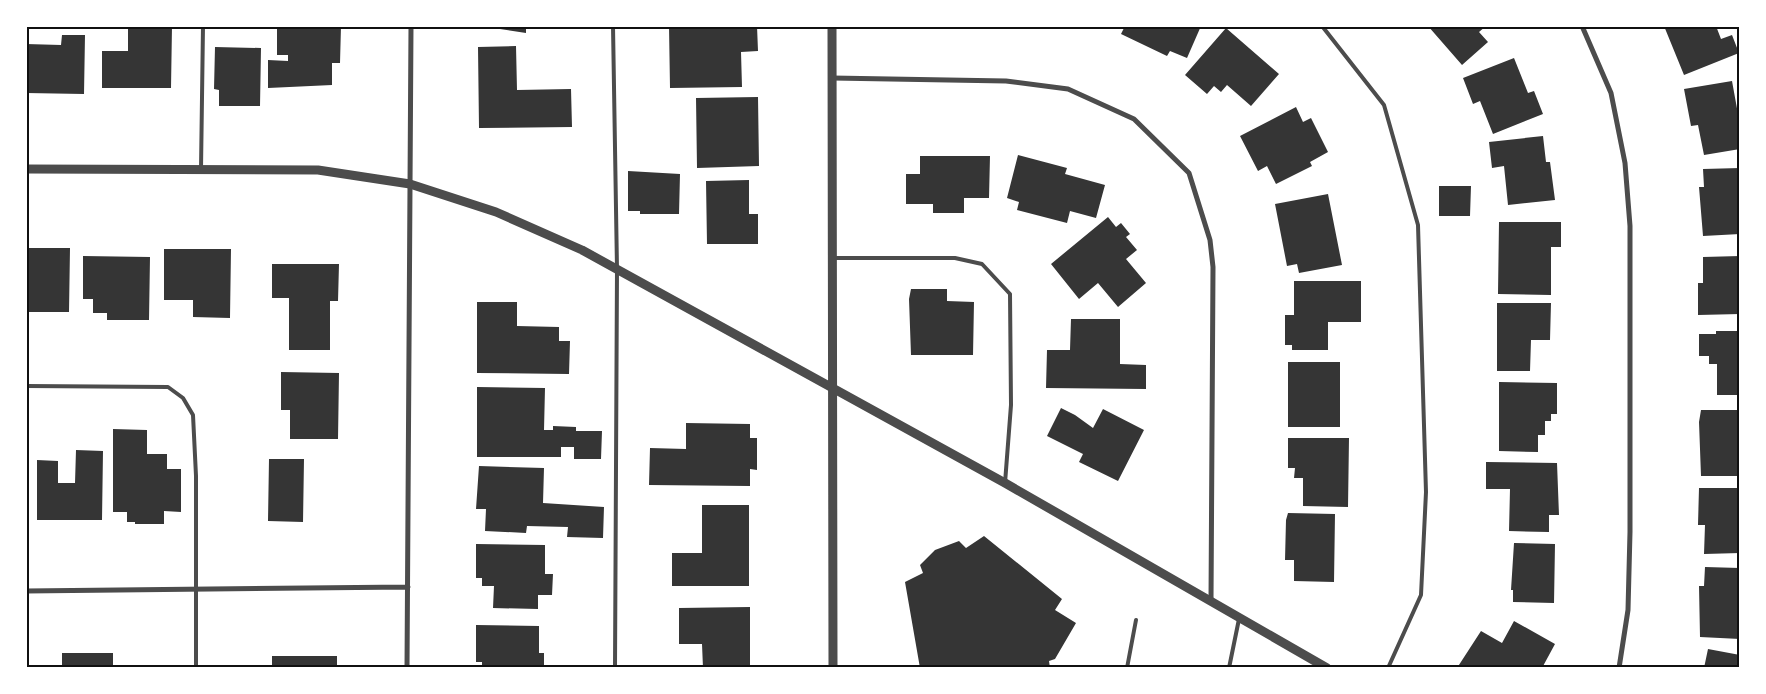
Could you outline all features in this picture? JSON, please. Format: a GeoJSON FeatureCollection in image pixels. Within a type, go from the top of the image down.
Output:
{"type":"FeatureCollection","features":[{"type":"Feature","properties":{"kind":"street"},"geometry":{"type":"LineString","coordinates":[[407,668],[411,26]]}},
{"type":"Feature","properties":{"kind":"street"},"geometry":{"type":"LineString","coordinates":[[832,26],[833,668]]}},
{"type":"Feature","properties":{"kind":"street"},"geometry":{"type":"LineString","coordinates":[[1582,26],[1611,93],[1625,163],[1630,226],[1630,532],[1628,610],[1619,668]]}},
{"type":"Feature","properties":{"kind":"street"},"geometry":{"type":"LineString","coordinates":[[832,78],[1006,81],[1068,89],[1134,118],[1189,173],[1210,240],[1213,267],[1211,602]]}},
{"type":"Feature","properties":{"kind":"street"},"geometry":{"type":"LineString","coordinates":[[26,169],[318,170],[410,184],[496,212],[582,250],[834,388],[1005,483],[1327,668]]}},
{"type":"Feature","properties":{"kind":"street"},"geometry":{"type":"LineString","coordinates":[[26,591],[408,587]]}},
{"type":"Feature","properties":{"kind":"lane"},"geometry":{"type":"LineString","coordinates":[[201,170],[203,26]]}},
{"type":"Feature","properties":{"kind":"lane"},"geometry":{"type":"LineString","coordinates":[[613,26],[617,269],[615,668]]}},
{"type":"Feature","properties":{"kind":"lane"},"geometry":{"type":"LineString","coordinates":[[1322,26],[1384,105],[1418,225],[1426,492],[1421,595],[1388,668]]}},
{"type":"Feature","properties":{"kind":"lane"},"geometry":{"type":"LineString","coordinates":[[833,258],[955,258],[982,264],[1010,294],[1011,405],[1005,483]]}},
{"type":"Feature","properties":{"kind":"lane"},"geometry":{"type":"LineString","coordinates":[[26,386],[168,386],[183,398],[194,415],[196,476],[196,668]]}},
{"type":"Feature","properties":{"kind":"lane"},"geometry":{"type":"LineString","coordinates":[[1229,668],[1240,618]]}},
{"type":"Feature","properties":{"kind":"lane"},"geometry":{"type":"LineString","coordinates":[[1127,668],[1136,620]]}},
{"type":"Feature","properties":{"kind":"building"},"geometry":{"type":"Polygon","coordinates":[[[128,26],[172,26],[171,88],[102,88],[102,51],[128,51],[128,26]]]}},
{"type":"Feature","properties":{"kind":"building"},"geometry":{"type":"Polygon","coordinates":[[[277,26],[341,26],[340,63],[332,63],[332,85],[268,88],[268,60],[288,61],[288,55],[277,55],[277,26]]]}},
{"type":"Feature","properties":{"kind":"building"},"geometry":{"type":"Polygon","coordinates":[[[480,26],[526,26],[526,33],[480,26]]]}},
{"type":"Feature","properties":{"kind":"building"},"geometry":{"type":"Polygon","coordinates":[[[669,26],[757,26],[758,51],[741,52],[742,87],[670,88],[669,26]]]}},
{"type":"Feature","properties":{"kind":"building"},"geometry":{"type":"Polygon","coordinates":[[[1125,26],[1201,26],[1187,58],[1170,51],[1167,56],[1121,34],[1125,26]]]}},
{"type":"Feature","properties":{"kind":"building"},"geometry":{"type":"Polygon","coordinates":[[[1428,26],[1486,26],[1479,32],[1488,42],[1462,65],[1428,26]]]}},
{"type":"Feature","properties":{"kind":"building"},"geometry":{"type":"Polygon","coordinates":[[[1664,26],[1716,26],[1721,39],[1732,35],[1739,53],[1684,75],[1664,26]]]}},
{"type":"Feature","properties":{"kind":"building"},"geometry":{"type":"Polygon","coordinates":[[[1226,28],[1279,74],[1251,106],[1227,85],[1221,92],[1214,86],[1207,94],[1185,75],[1226,28]]]}},
{"type":"Feature","properties":{"kind":"building"},"geometry":{"type":"Polygon","coordinates":[[[62,35],[85,35],[84,94],[26,93],[26,44],[61,45],[62,35]]]}},
{"type":"Feature","properties":{"kind":"building"},"geometry":{"type":"Polygon","coordinates":[[[516,46],[517,90],[571,89],[572,127],[479,128],[478,47],[516,46]]]}},
{"type":"Feature","properties":{"kind":"building"},"geometry":{"type":"Polygon","coordinates":[[[215,47],[261,48],[260,106],[219,106],[219,90],[214,89],[215,47]]]}},
{"type":"Feature","properties":{"kind":"building"},"geometry":{"type":"Polygon","coordinates":[[[1514,58],[1528,93],[1534,91],[1543,114],[1493,134],[1480,101],[1473,104],[1463,78],[1514,58]]]}},
{"type":"Feature","properties":{"kind":"building"},"geometry":{"type":"Polygon","coordinates":[[[1732,81],[1740,125],[1740,149],[1704,155],[1698,125],[1691,126],[1684,89],[1732,81]]]}},
{"type":"Feature","properties":{"kind":"building"},"geometry":{"type":"Polygon","coordinates":[[[758,97],[759,166],[697,168],[696,98],[758,97]]]}},
{"type":"Feature","properties":{"kind":"building"},"geometry":{"type":"Polygon","coordinates":[[[1296,107],[1303,122],[1311,118],[1328,152],[1310,162],[1312,166],[1276,184],[1267,166],[1258,171],[1240,136],[1296,107]]]}},
{"type":"Feature","properties":{"kind":"building"},"geometry":{"type":"Polygon","coordinates":[[[1543,136],[1546,162],[1550,162],[1555,200],[1508,205],[1504,166],[1492,168],[1489,142],[1543,136]]]}},
{"type":"Feature","properties":{"kind":"building"},"geometry":{"type":"Polygon","coordinates":[[[1018,155],[1067,168],[1065,174],[1105,185],[1096,218],[1070,211],[1067,223],[1017,210],[1019,202],[1007,198],[1018,155]]]}},
{"type":"Feature","properties":{"kind":"building"},"geometry":{"type":"Polygon","coordinates":[[[920,156],[990,156],[989,198],[964,198],[964,213],[933,213],[933,204],[906,204],[906,174],[920,174],[920,156]]]}},
{"type":"Feature","properties":{"kind":"building"},"geometry":{"type":"Polygon","coordinates":[[[1740,168],[1740,234],[1703,236],[1699,187],[1704,187],[1703,169],[1740,168]]]}},
{"type":"Feature","properties":{"kind":"building"},"geometry":{"type":"Polygon","coordinates":[[[628,171],[680,174],[679,214],[640,214],[640,211],[628,211],[628,171]]]}},
{"type":"Feature","properties":{"kind":"building"},"geometry":{"type":"Polygon","coordinates":[[[749,180],[749,214],[758,214],[758,244],[707,244],[706,181],[749,180]]]}},
{"type":"Feature","properties":{"kind":"building"},"geometry":{"type":"Polygon","coordinates":[[[1439,186],[1471,186],[1470,216],[1439,216],[1439,186]]]}},
{"type":"Feature","properties":{"kind":"building"},"geometry":{"type":"Polygon","coordinates":[[[1328,194],[1342,265],[1299,273],[1297,264],[1287,266],[1275,204],[1328,194]]]}},
{"type":"Feature","properties":{"kind":"building"},"geometry":{"type":"Polygon","coordinates":[[[1108,217],[1116,227],[1121,223],[1130,234],[1126,237],[1137,250],[1126,259],[1146,283],[1118,307],[1098,283],[1079,299],[1051,264],[1108,217]]]}},
{"type":"Feature","properties":{"kind":"building"},"geometry":{"type":"Polygon","coordinates":[[[1499,222],[1561,222],[1561,247],[1551,247],[1551,295],[1498,294],[1499,222]]]}},
{"type":"Feature","properties":{"kind":"building"},"geometry":{"type":"Polygon","coordinates":[[[26,248],[70,248],[69,312],[26,312],[26,248]]]}},
{"type":"Feature","properties":{"kind":"building"},"geometry":{"type":"Polygon","coordinates":[[[164,249],[231,249],[230,318],[193,317],[193,300],[164,300],[164,249]]]}},
{"type":"Feature","properties":{"kind":"building"},"geometry":{"type":"Polygon","coordinates":[[[83,256],[150,257],[149,320],[107,320],[107,313],[93,313],[93,299],[83,299],[83,256]]]}},
{"type":"Feature","properties":{"kind":"building"},"geometry":{"type":"Polygon","coordinates":[[[1740,256],[1740,314],[1698,315],[1698,283],[1703,283],[1703,257],[1740,256]]]}},
{"type":"Feature","properties":{"kind":"building"},"geometry":{"type":"Polygon","coordinates":[[[272,264],[339,264],[338,301],[330,301],[330,350],[289,350],[289,298],[272,298],[272,264]]]}},
{"type":"Feature","properties":{"kind":"building"},"geometry":{"type":"Polygon","coordinates":[[[1294,281],[1361,281],[1361,322],[1328,322],[1328,350],[1292,350],[1292,345],[1285,345],[1285,315],[1294,315],[1294,281]]]}},
{"type":"Feature","properties":{"kind":"building"},"geometry":{"type":"Polygon","coordinates":[[[911,289],[947,289],[947,301],[974,302],[973,355],[911,355],[909,299],[911,289]]]}},
{"type":"Feature","properties":{"kind":"building"},"geometry":{"type":"Polygon","coordinates":[[[477,302],[517,302],[517,326],[559,327],[559,341],[570,341],[569,374],[477,373],[477,302]]]}},
{"type":"Feature","properties":{"kind":"building"},"geometry":{"type":"Polygon","coordinates":[[[1497,303],[1551,303],[1550,340],[1531,340],[1530,371],[1497,371],[1497,303]]]}},
{"type":"Feature","properties":{"kind":"building"},"geometry":{"type":"Polygon","coordinates":[[[1071,319],[1120,319],[1120,364],[1146,365],[1146,389],[1046,388],[1047,350],[1070,350],[1071,319]]]}},
{"type":"Feature","properties":{"kind":"building"},"geometry":{"type":"Polygon","coordinates":[[[1716,331],[1740,331],[1740,395],[1717,395],[1717,364],[1709,364],[1709,356],[1699,356],[1699,334],[1716,334],[1716,331]]]}},
{"type":"Feature","properties":{"kind":"building"},"geometry":{"type":"Polygon","coordinates":[[[1288,362],[1340,362],[1340,427],[1288,427],[1288,362]]]}},
{"type":"Feature","properties":{"kind":"building"},"geometry":{"type":"Polygon","coordinates":[[[281,372],[339,373],[338,439],[290,439],[290,410],[281,410],[281,372]]]}},
{"type":"Feature","properties":{"kind":"building"},"geometry":{"type":"Polygon","coordinates":[[[1499,382],[1557,383],[1557,414],[1551,414],[1551,421],[1545,421],[1545,435],[1538,435],[1538,452],[1499,451],[1499,382]]]}},
{"type":"Feature","properties":{"kind":"building"},"geometry":{"type":"Polygon","coordinates":[[[477,387],[545,388],[544,430],[553,430],[553,426],[576,427],[576,431],[602,431],[601,459],[574,459],[574,447],[561,447],[561,457],[477,457],[477,387]]]}},
{"type":"Feature","properties":{"kind":"building"},"geometry":{"type":"Polygon","coordinates":[[[1061,408],[1093,428],[1103,409],[1144,430],[1118,481],[1079,462],[1083,454],[1047,436],[1061,408]]]}},
{"type":"Feature","properties":{"kind":"building"},"geometry":{"type":"Polygon","coordinates":[[[1701,410],[1740,410],[1740,476],[1701,476],[1699,422],[1701,410]]]}},
{"type":"Feature","properties":{"kind":"building"},"geometry":{"type":"Polygon","coordinates":[[[686,423],[750,424],[750,438],[757,438],[757,470],[750,469],[750,486],[649,485],[650,448],[686,449],[686,423]]]}},
{"type":"Feature","properties":{"kind":"building"},"geometry":{"type":"Polygon","coordinates":[[[113,429],[147,430],[147,454],[167,454],[167,469],[181,469],[181,512],[164,511],[164,524],[135,524],[135,522],[127,522],[127,512],[113,512],[113,429]]]}},
{"type":"Feature","properties":{"kind":"building"},"geometry":{"type":"Polygon","coordinates":[[[1288,438],[1349,438],[1348,507],[1303,506],[1303,478],[1294,478],[1295,468],[1288,468],[1288,438]]]}},
{"type":"Feature","properties":{"kind":"building"},"geometry":{"type":"Polygon","coordinates":[[[76,450],[103,451],[102,520],[37,520],[37,460],[58,461],[58,483],[75,483],[76,450]]]}},
{"type":"Feature","properties":{"kind":"building"},"geometry":{"type":"Polygon","coordinates":[[[269,459],[304,459],[303,522],[268,521],[269,459]]]}},
{"type":"Feature","properties":{"kind":"building"},"geometry":{"type":"Polygon","coordinates":[[[1486,462],[1557,463],[1559,515],[1549,515],[1549,532],[1509,531],[1510,489],[1486,489],[1486,462]]]}},
{"type":"Feature","properties":{"kind":"building"},"geometry":{"type":"Polygon","coordinates":[[[479,466],[544,468],[543,503],[604,507],[603,538],[567,537],[568,527],[527,526],[526,533],[485,531],[486,509],[476,509],[479,466]]]}},
{"type":"Feature","properties":{"kind":"building"},"geometry":{"type":"Polygon","coordinates":[[[1699,488],[1740,488],[1740,553],[1704,554],[1705,525],[1698,525],[1699,488]]]}},
{"type":"Feature","properties":{"kind":"building"},"geometry":{"type":"Polygon","coordinates":[[[702,505],[749,505],[749,586],[672,586],[672,553],[702,553],[702,505]]]}},
{"type":"Feature","properties":{"kind":"building"},"geometry":{"type":"Polygon","coordinates":[[[1288,513],[1335,514],[1334,582],[1294,581],[1294,560],[1285,560],[1286,520],[1288,513]]]}},
{"type":"Feature","properties":{"kind":"building"},"geometry":{"type":"Polygon","coordinates":[[[984,536],[1062,599],[1055,610],[1076,623],[1055,659],[1049,661],[1050,668],[920,668],[905,582],[923,573],[920,565],[935,550],[959,541],[966,548],[984,536]]]}},
{"type":"Feature","properties":{"kind":"building"},"geometry":{"type":"Polygon","coordinates":[[[1514,543],[1555,544],[1554,603],[1513,602],[1513,590],[1511,590],[1514,543]]]}},
{"type":"Feature","properties":{"kind":"building"},"geometry":{"type":"Polygon","coordinates":[[[476,544],[545,545],[545,574],[553,574],[552,595],[538,595],[538,609],[493,608],[494,586],[482,586],[482,578],[476,578],[476,544]]]}},
{"type":"Feature","properties":{"kind":"building"},"geometry":{"type":"Polygon","coordinates":[[[1705,567],[1740,568],[1740,639],[1700,637],[1699,586],[1704,586],[1705,567]]]}},
{"type":"Feature","properties":{"kind":"building"},"geometry":{"type":"Polygon","coordinates":[[[750,607],[750,668],[703,668],[702,644],[679,644],[679,608],[750,607]]]}},
{"type":"Feature","properties":{"kind":"building"},"geometry":{"type":"Polygon","coordinates":[[[1514,621],[1555,644],[1542,668],[1457,668],[1481,631],[1502,643],[1514,621]]]}},
{"type":"Feature","properties":{"kind":"building"},"geometry":{"type":"Polygon","coordinates":[[[476,625],[539,626],[539,653],[544,653],[544,668],[482,668],[482,662],[476,662],[476,625]]]}},
{"type":"Feature","properties":{"kind":"building"},"geometry":{"type":"Polygon","coordinates":[[[1708,649],[1740,655],[1740,668],[1704,668],[1708,649]]]}},
{"type":"Feature","properties":{"kind":"building"},"geometry":{"type":"Polygon","coordinates":[[[62,653],[113,653],[113,665],[133,666],[133,668],[62,668],[62,653]]]}},
{"type":"Feature","properties":{"kind":"building"},"geometry":{"type":"Polygon","coordinates":[[[272,656],[337,656],[337,668],[272,668],[272,656]]]}}]}
